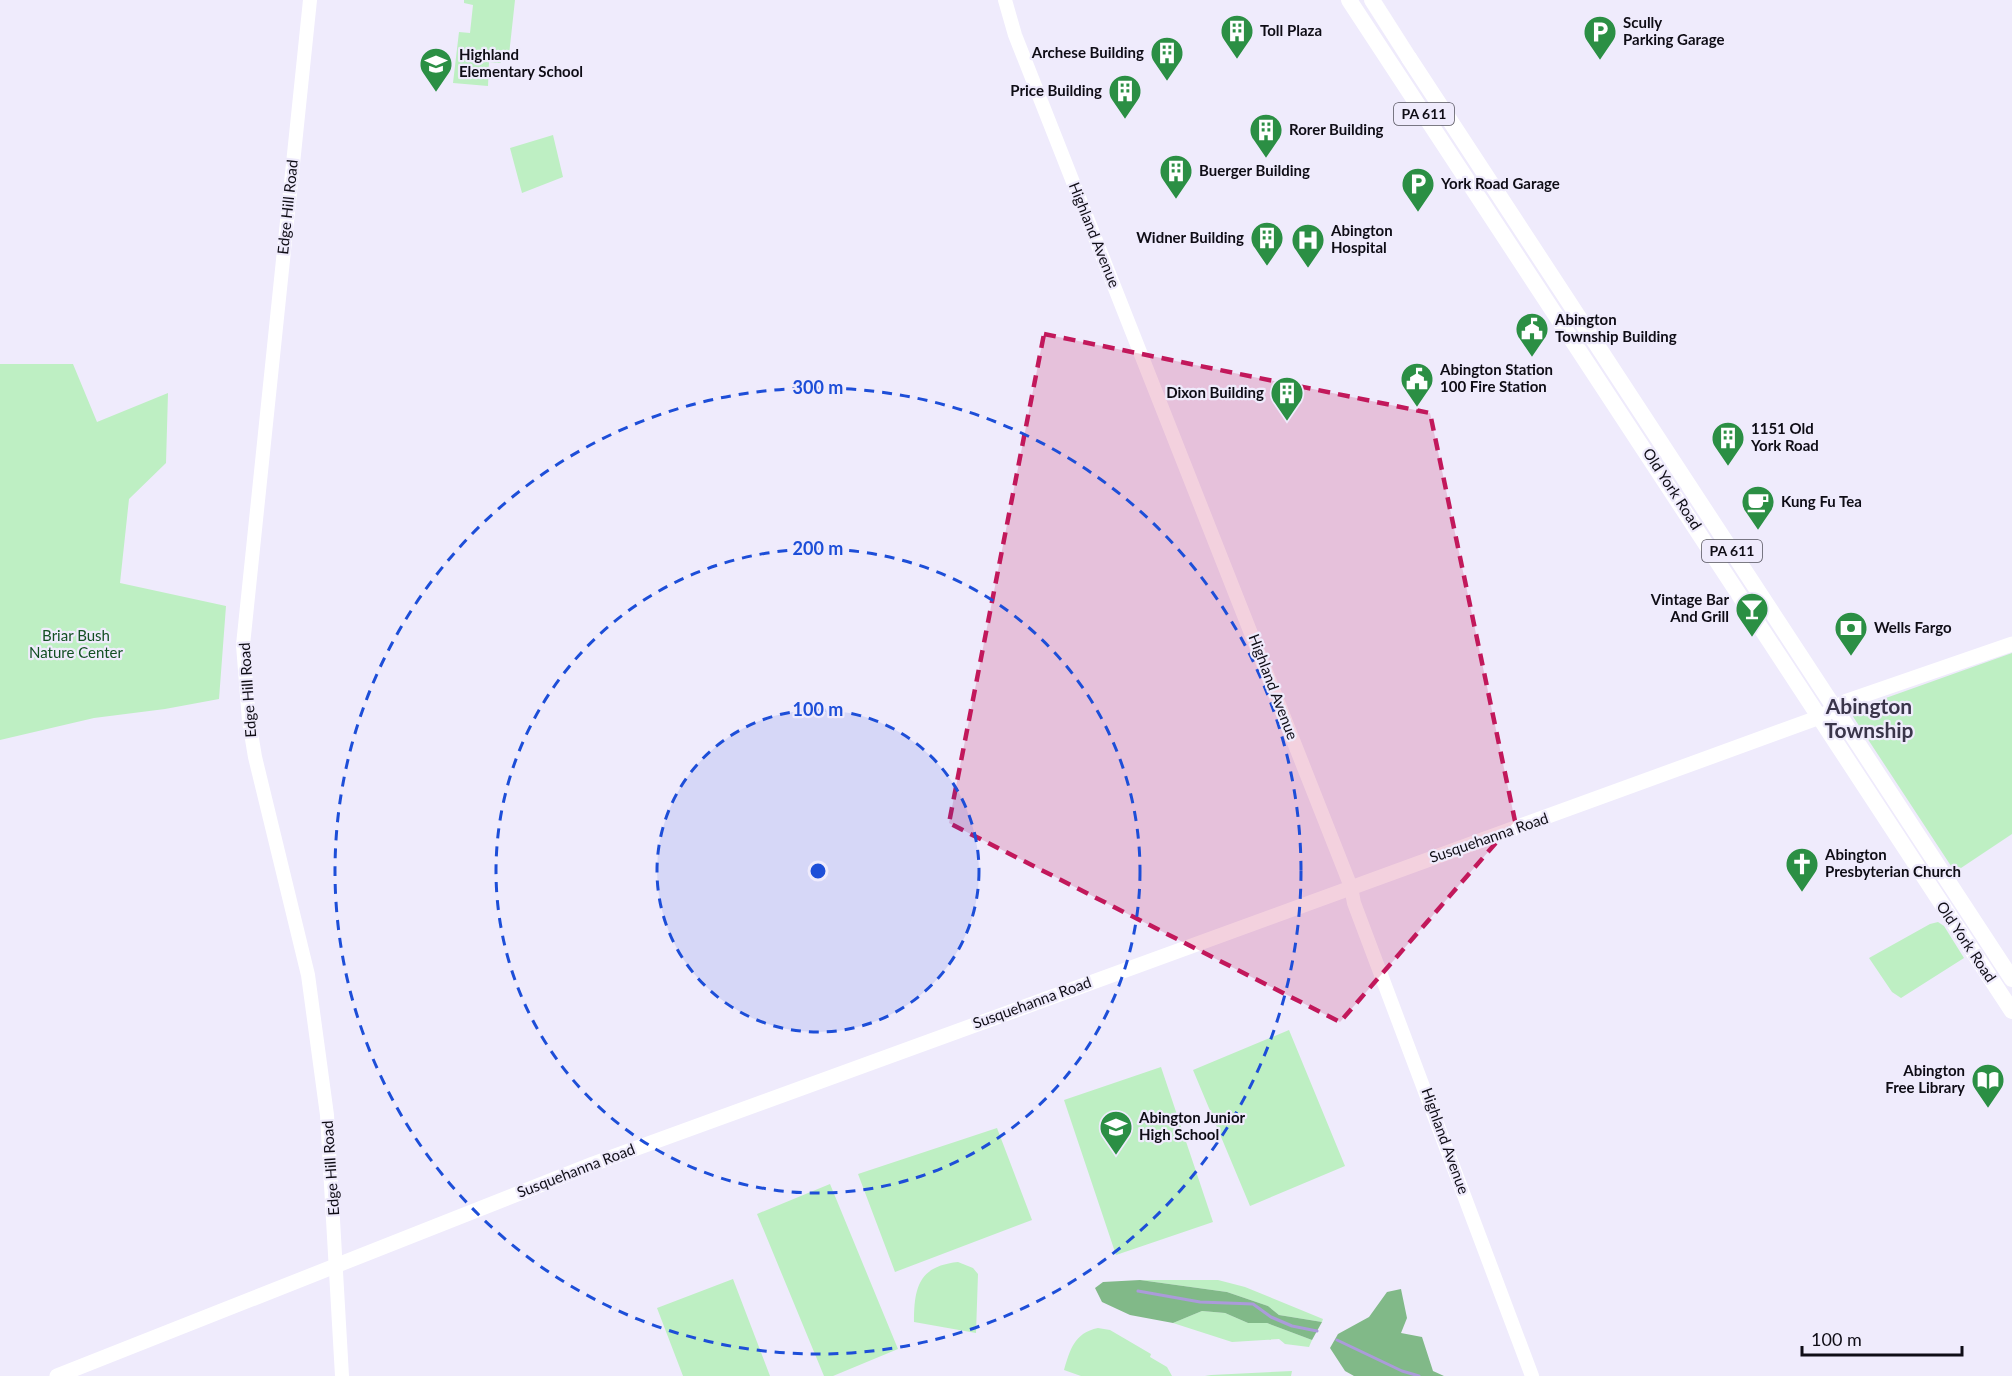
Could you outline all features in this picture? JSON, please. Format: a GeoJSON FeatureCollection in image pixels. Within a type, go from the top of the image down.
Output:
{"type":"FeatureCollection","features":[{"type":"Feature","properties":{"kind":"main road","name":"Old York Road"},"geometry":{"type":"LineString","coordinates":[[1349,0],[1827,713],[2012,979]]}},
{"type":"Feature","properties":{"kind":"main road","name":"Old York Road"},"geometry":{"type":"LineString","coordinates":[[1372,0],[1827,713],[2012,1011]]}},
{"type":"Feature","properties":{"kind":"main road","name":"Susquehanna Road"},"geometry":{"type":"LineString","coordinates":[[57,1376],[593,1164],[1351,887],[1563,813],[1827,713],[1846,701],[2012,644]]}},
{"type":"Feature","properties":{"kind":"street","name":"Edge Hill Road"},"geometry":{"type":"LineString","coordinates":[[310,0],[243,645],[249,721],[255,757],[308,975],[327,1115],[342,1376]]}},
{"type":"Feature","properties":{"kind":"street","name":"Highland Avenue"},"geometry":{"type":"LineString","coordinates":[[1005,0],[1014,35],[1351,887],[1354,903],[1532,1376]]}},
{"type":"Feature","properties":{"kind":"highlighted area"},"geometry":{"type":"Polygon","coordinates":[[[1044,334],[1430,413],[1515,821],[1340,1022],[949,823],[1044,334]]]}},
{"type":"Feature","properties":{"kind":"green space"},"geometry":{"type":"Polygon","coordinates":[[[464,0],[515,0],[509,55],[500,63],[489,62],[488,86],[453,83],[459,32],[470,33],[473,5],[464,3],[464,0]]]}},
{"type":"Feature","properties":{"kind":"green space"},"geometry":{"type":"Polygon","coordinates":[[[553,135],[563,177],[522,193],[510,148],[553,135]]]}},
{"type":"Feature","properties":{"kind":"green space","name":"Briar Bush Nature Center"},"geometry":{"type":"Polygon","coordinates":[[[0,364],[73,364],[97,422],[168,393],[166,463],[129,499],[120,583],[226,606],[219,699],[94,718],[0,740],[0,364]]]}},
{"type":"Feature","properties":{"kind":"green space"},"geometry":{"type":"Polygon","coordinates":[[[2012,653],[2012,834],[1955,872],[1852,715],[1855,709],[2012,653]]]}},
{"type":"Feature","properties":{"kind":"green space"},"geometry":{"type":"Polygon","coordinates":[[[1938,922],[1944,926],[1964,958],[1901,998],[1892,992],[1869,958],[1930,924],[1938,922]]]}},
{"type":"Feature","properties":{"kind":"green space"},"geometry":{"type":"Polygon","coordinates":[[[1289,1030],[1345,1166],[1250,1206],[1193,1070],[1289,1030]]]}},
{"type":"Feature","properties":{"kind":"green space"},"geometry":{"type":"Polygon","coordinates":[[[1161,1067],[1213,1222],[1116,1255],[1064,1100],[1161,1067]]]}},
{"type":"Feature","properties":{"kind":"green space"},"geometry":{"type":"Polygon","coordinates":[[[997,1128],[1032,1220],[895,1272],[858,1174],[997,1128]]]}},
{"type":"Feature","properties":{"kind":"green space"},"geometry":{"type":"Polygon","coordinates":[[[830,1184],[898,1349],[833,1376],[824,1376],[757,1214],[830,1184]]]}},
{"type":"Feature","properties":{"kind":"green space"},"geometry":{"type":"Polygon","coordinates":[[[958,1262],[973,1268],[978,1274],[976,1333],[914,1322],[915,1298],[921,1280],[935,1268],[958,1262]]]}},
{"type":"Feature","properties":{"kind":"green space"},"geometry":{"type":"Polygon","coordinates":[[[733,1279],[770,1376],[683,1376],[657,1308],[733,1279]]]}},
{"type":"Feature","properties":{"kind":"green space"},"geometry":{"type":"Polygon","coordinates":[[[1140,1280],[1218,1280],[1245,1287],[1323,1319],[1322,1322],[1279,1315],[1268,1306],[1227,1292],[1140,1280]]]}},
{"type":"Feature","properties":{"kind":"green space"},"geometry":{"type":"Polygon","coordinates":[[[1140,1280],[1227,1292],[1268,1306],[1279,1315],[1322,1322],[1312,1340],[1267,1323],[1248,1323],[1225,1313],[1202,1311],[1173,1323],[1130,1315],[1102,1302],[1095,1288],[1103,1282],[1140,1280]]]}},
{"type":"Feature","properties":{"kind":"green space"},"geometry":{"type":"Polygon","coordinates":[[[1401,1289],[1407,1318],[1401,1333],[1422,1337],[1433,1371],[1444,1376],[1354,1376],[1345,1371],[1330,1348],[1338,1334],[1369,1317],[1387,1292],[1401,1289]]]}},
{"type":"Feature","properties":{"kind":"green space"},"geometry":{"type":"Polygon","coordinates":[[[1202,1311],[1225,1313],[1248,1323],[1267,1323],[1312,1340],[1309,1347],[1285,1344],[1279,1339],[1232,1342],[1173,1323],[1202,1311]]]}},
{"type":"Feature","properties":{"kind":"green space"},"geometry":{"type":"Polygon","coordinates":[[[1098,1328],[1110,1330],[1151,1354],[1150,1357],[1167,1367],[1172,1376],[1081,1376],[1064,1370],[1071,1349],[1078,1338],[1098,1328]]]}},
{"type":"Feature","properties":{"kind":"green space"},"geometry":{"type":"Polygon","coordinates":[[[1292,1371],[1291,1376],[1205,1376],[1211,1375],[1292,1371]]]}},
{"type":"Feature","properties":{"kind":"waterway"},"geometry":{"type":"LineString","coordinates":[[1138,1291],[1200,1302],[1253,1304],[1271,1317],[1292,1326],[1317,1331]]}},
{"type":"Feature","properties":{"kind":"waterway"},"geometry":{"type":"LineString","coordinates":[[1337,1340],[1402,1371],[1419,1376]]}},
{"type":"Feature","properties":{"kind":"place","name":"Toll Plaza"},"geometry":{"type":"Point","coordinates":[1237,60]}},
{"type":"Feature","properties":{"kind":"place","name":"Scully Parking Garage"},"geometry":{"type":"Point","coordinates":[1600,61]}},
{"type":"Feature","properties":{"kind":"place","name":"Archese Building"},"geometry":{"type":"Point","coordinates":[1167,82]}},
{"type":"Feature","properties":{"kind":"place","name":"Highland Elementary School"},"geometry":{"type":"Point","coordinates":[436,93]}},
{"type":"Feature","properties":{"kind":"place","name":"Price Building"},"geometry":{"type":"Point","coordinates":[1125,120]}},
{"type":"Feature","properties":{"kind":"place","name":"Rorer Building"},"geometry":{"type":"Point","coordinates":[1266,159]}},
{"type":"Feature","properties":{"kind":"place","name":"Buerger Building"},"geometry":{"type":"Point","coordinates":[1176,200]}},
{"type":"Feature","properties":{"kind":"place","name":"York Road Garage"},"geometry":{"type":"Point","coordinates":[1418,213]}},
{"type":"Feature","properties":{"kind":"place","name":"Widner Building"},"geometry":{"type":"Point","coordinates":[1267,267]}},
{"type":"Feature","properties":{"kind":"place","name":"Abington Hospital"},"geometry":{"type":"Point","coordinates":[1308,269]}},
{"type":"Feature","properties":{"kind":"place","name":"Abington Township Building"},"geometry":{"type":"Point","coordinates":[1532,358]}},
{"type":"Feature","properties":{"kind":"place","name":"Abington Station 100 Fire Station"},"geometry":{"type":"Point","coordinates":[1417,408]}},
{"type":"Feature","properties":{"kind":"place","name":"Dixon Building"},"geometry":{"type":"Point","coordinates":[1287,422]}},
{"type":"Feature","properties":{"kind":"place","name":"1151 Old York Road"},"geometry":{"type":"Point","coordinates":[1728,467]}},
{"type":"Feature","properties":{"kind":"place","name":"Kung Fu Tea"},"geometry":{"type":"Point","coordinates":[1758,531]}},
{"type":"Feature","properties":{"kind":"place","name":"Vintage Bar And Grill"},"geometry":{"type":"Point","coordinates":[1752,638]}},
{"type":"Feature","properties":{"kind":"place","name":"Wells Fargo"},"geometry":{"type":"Point","coordinates":[1851,657]}},
{"type":"Feature","properties":{"kind":"place","name":"Abington Presbyterian Church"},"geometry":{"type":"Point","coordinates":[1802,893]}},
{"type":"Feature","properties":{"kind":"place","name":"Abington Free Library"},"geometry":{"type":"Point","coordinates":[1988,1109]}},
{"type":"Feature","properties":{"kind":"place","name":"Abington Junior High School"},"geometry":{"type":"Point","coordinates":[1116,1156]}},
{"type":"Feature","properties":{"kind":"district","name":"Abington Township"},"geometry":{"type":"Point","coordinates":[1869,719]}}]}
